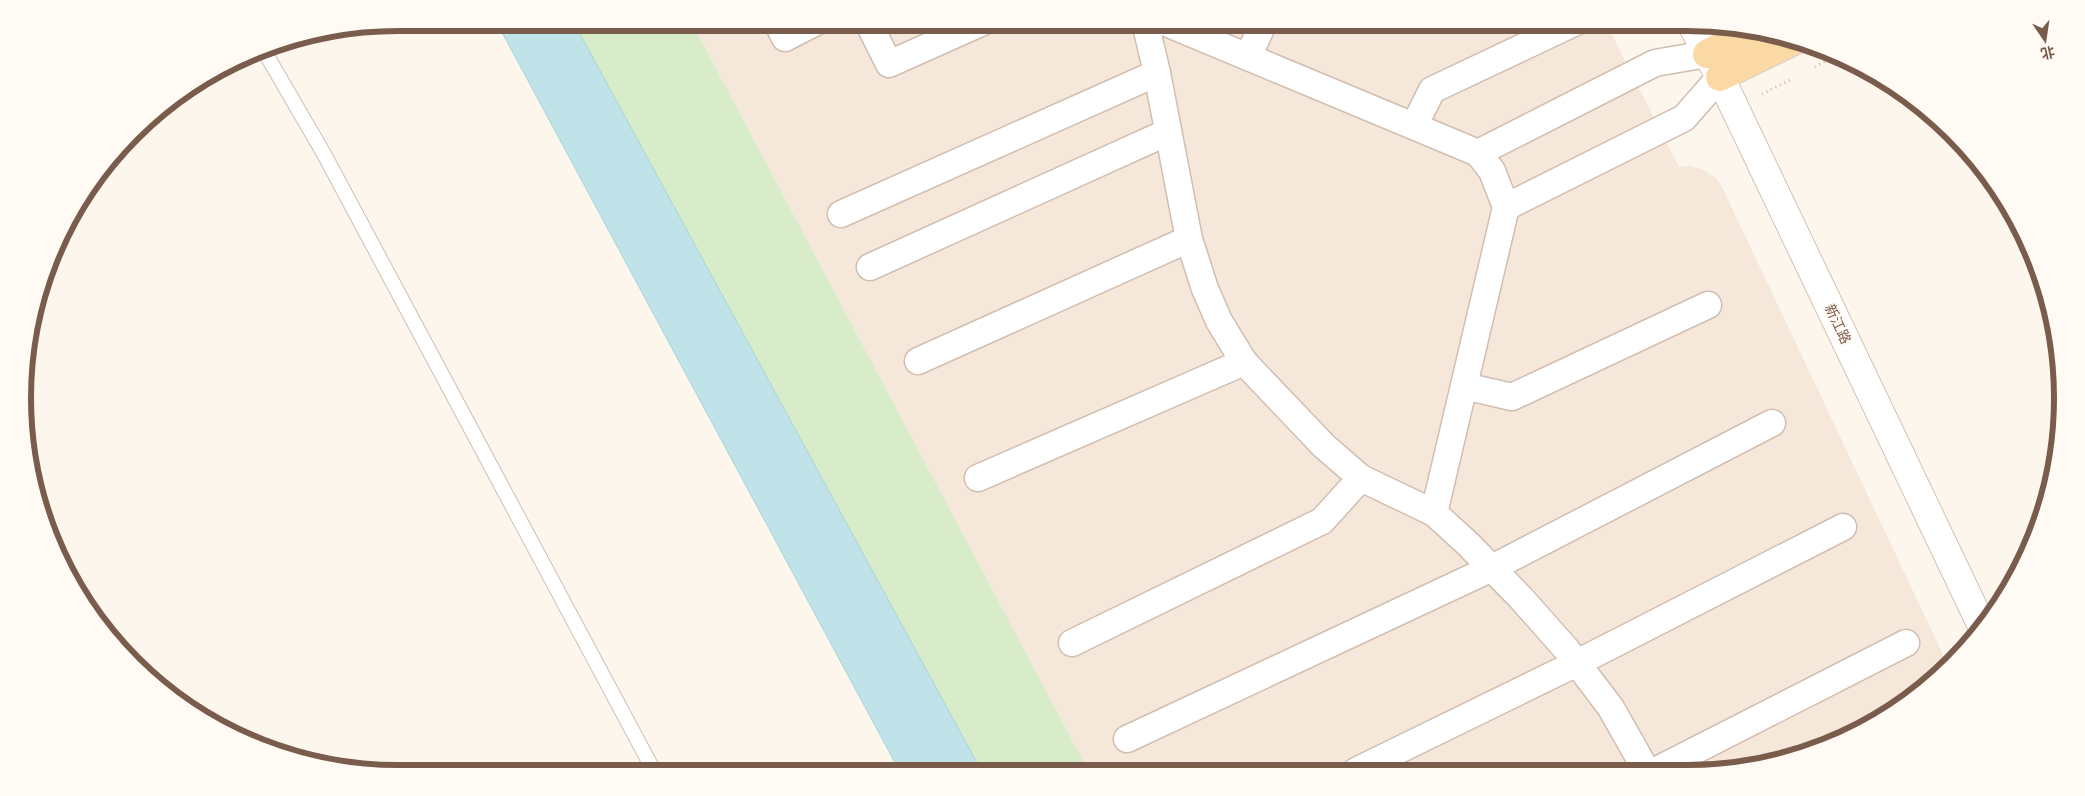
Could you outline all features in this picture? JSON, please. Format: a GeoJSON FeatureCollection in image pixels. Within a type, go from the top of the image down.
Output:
{"type":"FeatureCollection","features":[{"type":"Feature","properties":{"kind":"main road"},"geometry":{"type":"LineString","coordinates":[[1713,65],[1746,36]]}},
{"type":"Feature","properties":{"kind":"main road"},"geometry":{"type":"LineString","coordinates":[[1713,65],[1782,44]]}},
{"type":"Feature","properties":{"kind":"street"},"geometry":{"type":"LineString","coordinates":[[782,31],[785,38],[799,31]]}},
{"type":"Feature","properties":{"kind":"street"},"geometry":{"type":"LineString","coordinates":[[872,31],[889,64],[963,31]]}},
{"type":"Feature","properties":{"kind":"street"},"geometry":{"type":"LineString","coordinates":[[1147,31],[1189,239],[1205,289],[1220,321],[1244,362],[1324,446],[1361,478],[1434,513],[1492,568],[1520,597],[1611,708],[1643,765]]}},
{"type":"Feature","properties":{"kind":"street"},"geometry":{"type":"LineString","coordinates":[[1186,31],[1478,153],[1492,171],[1506,207],[1434,513]]}},
{"type":"Feature","properties":{"kind":"street"},"geometry":{"type":"LineString","coordinates":[[1248,57],[1260,31]]}},
{"type":"Feature","properties":{"kind":"street"},"geometry":{"type":"LineString","coordinates":[[1414,126],[1432,90],[1557,31]]}},
{"type":"Feature","properties":{"kind":"street","name":"新江路"},"geometry":{"type":"LineString","coordinates":[[1695,31],[1713,65],[1979,620]]}},
{"type":"Feature","properties":{"kind":"street"},"geometry":{"type":"LineString","coordinates":[[1478,153],[1655,63],[1713,65],[1684,118],[1506,207]]}},
{"type":"Feature","properties":{"kind":"street"},"geometry":{"type":"LineString","coordinates":[[841,214],[1157,73]]}},
{"type":"Feature","properties":{"kind":"street"},"geometry":{"type":"LineString","coordinates":[[870,267],[1168,132]]}},
{"type":"Feature","properties":{"kind":"street"},"geometry":{"type":"LineString","coordinates":[[918,361],[1189,239]]}},
{"type":"Feature","properties":{"kind":"street"},"geometry":{"type":"LineString","coordinates":[[1464,386],[1512,397],[1708,305]]}},
{"type":"Feature","properties":{"kind":"street"},"geometry":{"type":"LineString","coordinates":[[978,478],[1244,362]]}},
{"type":"Feature","properties":{"kind":"street"},"geometry":{"type":"LineString","coordinates":[[1127,739],[1492,568],[1772,423]]}},
{"type":"Feature","properties":{"kind":"street"},"geometry":{"type":"LineString","coordinates":[[1072,643],[1322,521],[1361,478]]}},
{"type":"Feature","properties":{"kind":"street"},"geometry":{"type":"LineString","coordinates":[[1368,765],[1576,663],[1843,527]]}},
{"type":"Feature","properties":{"kind":"street"},"geometry":{"type":"LineString","coordinates":[[1667,765],[1906,643]]}},
{"type":"Feature","properties":{"kind":"lane"},"geometry":{"type":"LineString","coordinates":[[267,56],[328,163],[651,765]]}},
{"type":"Feature","properties":{"kind":"shaded area"},"geometry":{"type":"Polygon","coordinates":[[[696,31],[1615,31],[1612,35],[1679,167],[1690,166],[1704,170],[1716,178],[1723,189],[1945,658],[1929,674],[1891,703],[1849,727],[1805,745],[1759,758],[1735,762],[1687,765],[1085,765],[696,31]]]}},
{"type":"Feature","properties":{"kind":"green space"},"geometry":{"type":"Polygon","coordinates":[[[578,31],[696,31],[1085,765],[978,765],[578,31]]]}},
{"type":"Feature","properties":{"kind":"water"},"geometry":{"type":"Polygon","coordinates":[[[501,31],[578,31],[978,765],[896,765],[501,31]]]}}]}
